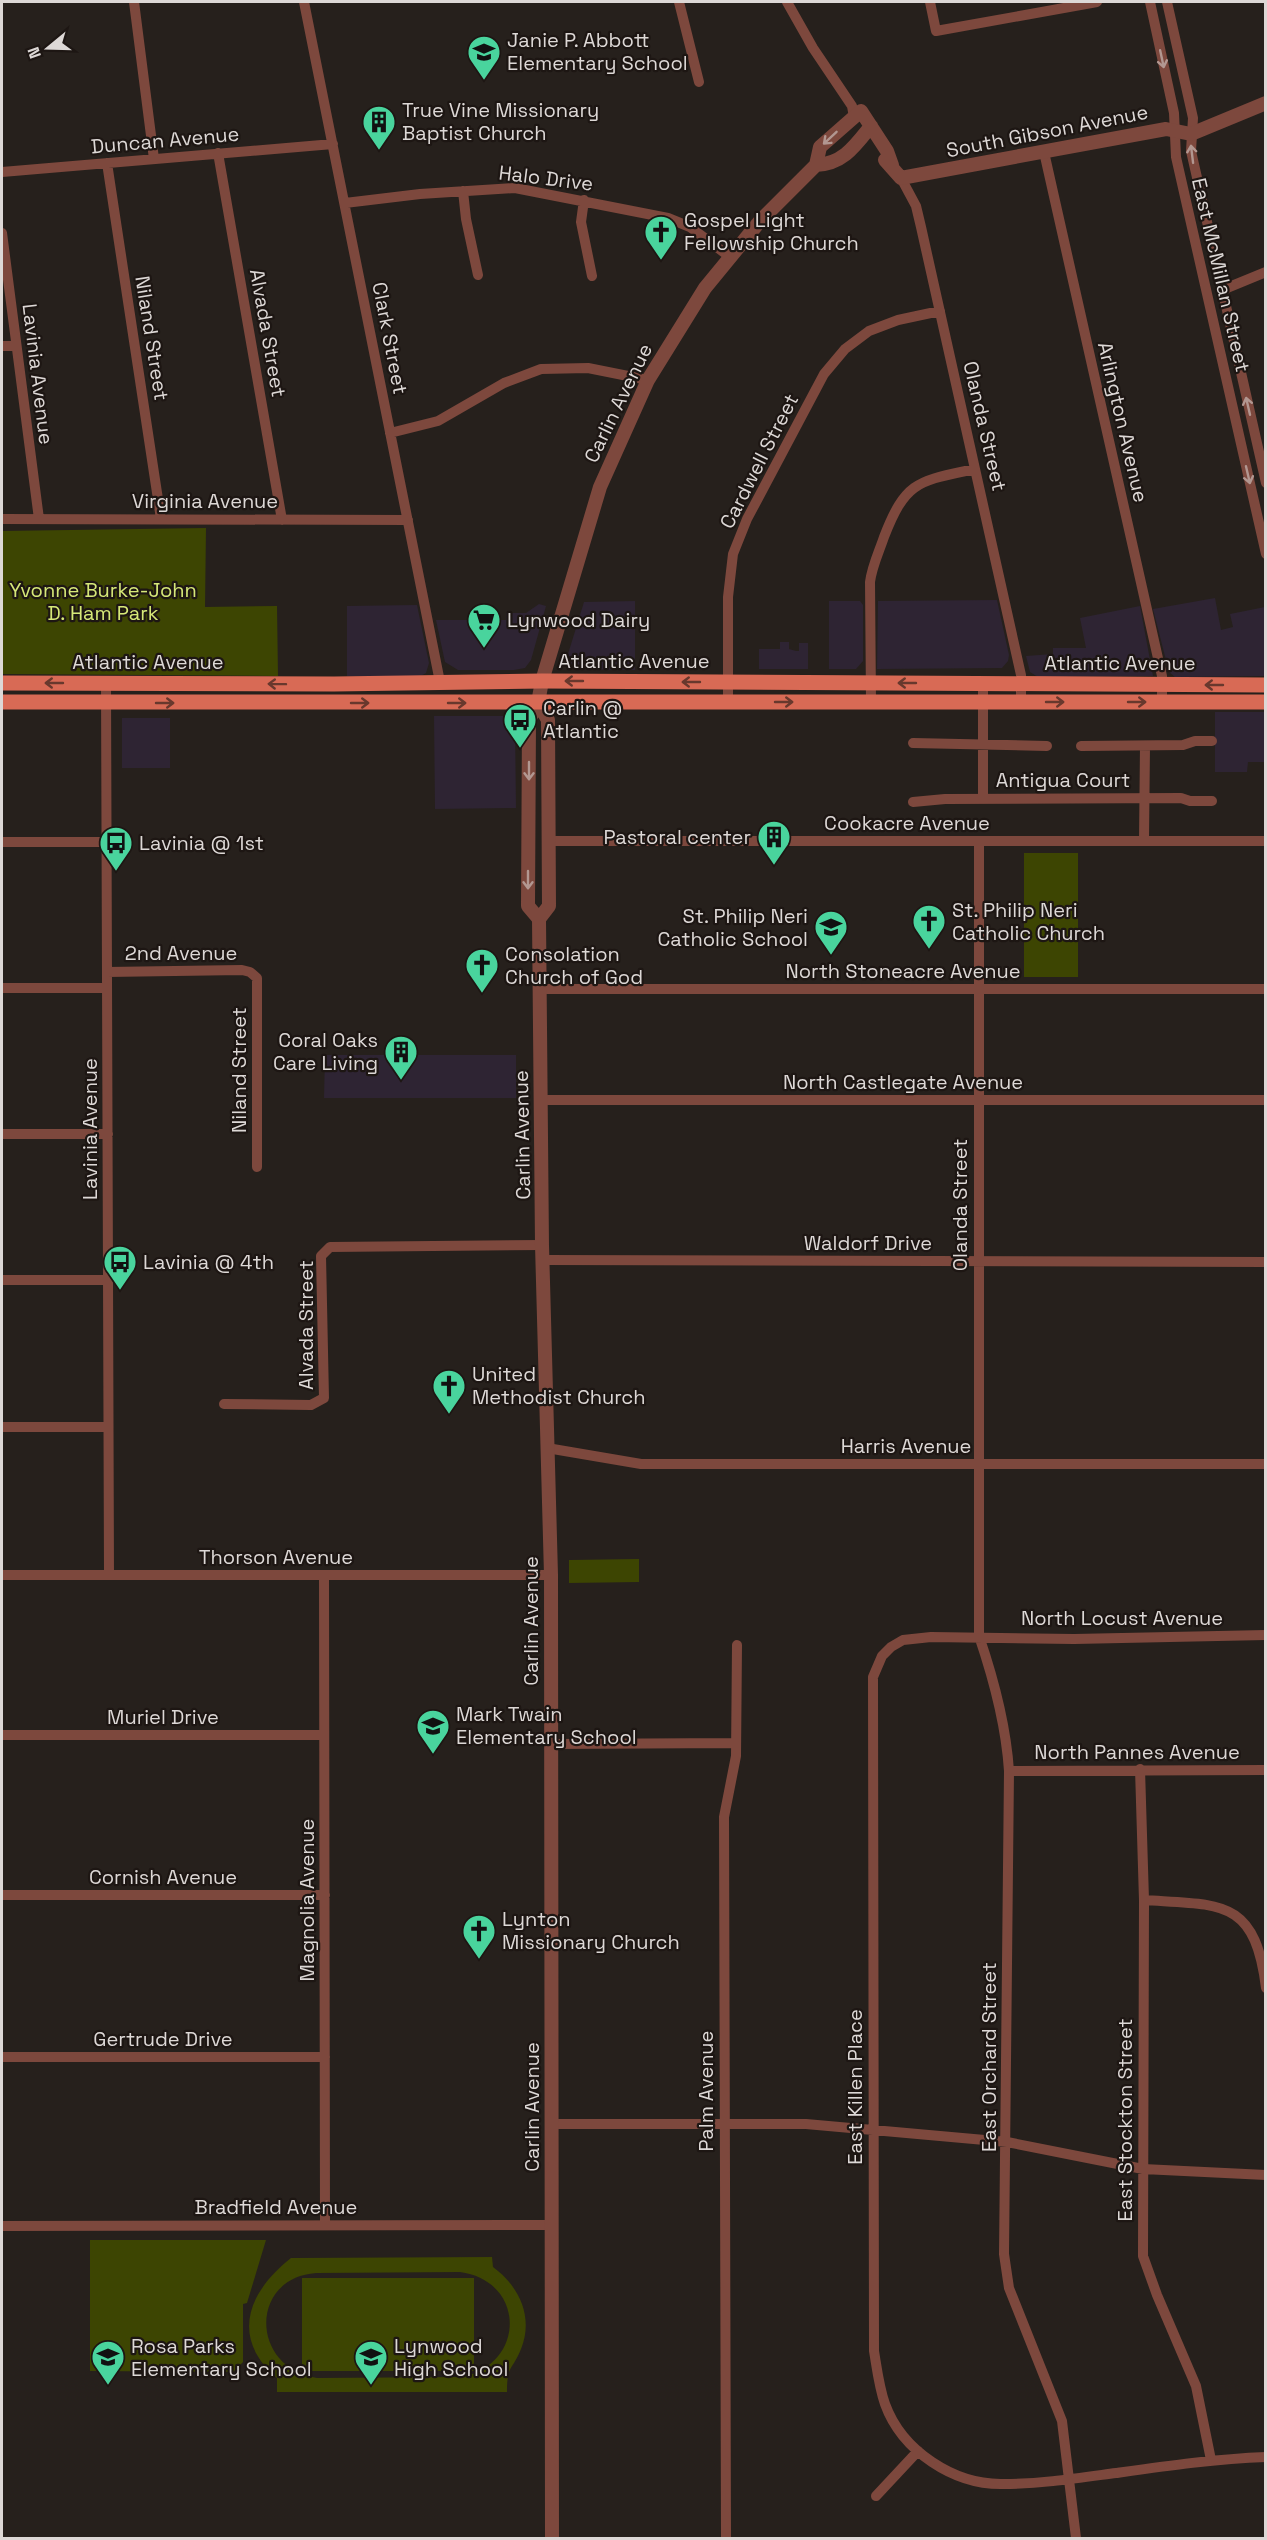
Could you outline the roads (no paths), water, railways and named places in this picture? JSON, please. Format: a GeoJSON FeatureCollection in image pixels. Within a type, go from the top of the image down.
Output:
{"type":"FeatureCollection","features":[{"type":"Feature","properties":{"kind":"main road","name":"Atlantic Avenue"},"geometry":{"type":"LineString","coordinates":[[2,683],[542,681],[1266,685]]}},
{"type":"Feature","properties":{"kind":"main road","name":"Atlantic Avenue"},"geometry":{"type":"LineString","coordinates":[[2,702],[1266,702]]}},
{"type":"Feature","properties":{"kind":"street"},"geometry":{"type":"LineString","coordinates":[[134,2],[154,159]]}},
{"type":"Feature","properties":{"kind":"street","name":"Clark Street"},"geometry":{"type":"LineString","coordinates":[[304,2],[440,682]]}},
{"type":"Feature","properties":{"kind":"street"},"geometry":{"type":"LineString","coordinates":[[679,2],[699,82]]}},
{"type":"Feature","properties":{"kind":"street","name":"Olanda Street"},"geometry":{"type":"LineString","coordinates":[[787,2],[813,48],[868,130],[879,155],[892,165],[902,178],[916,206],[1021,684],[1021,702]]}},
{"type":"Feature","properties":{"kind":"street"},"geometry":{"type":"LineString","coordinates":[[930,2],[936,31],[1097,2]]}},
{"type":"Feature","properties":{"kind":"street","name":"East McMillan Street"},"geometry":{"type":"LineString","coordinates":[[1150,2],[1174,113],[1176,157],[1266,554]]}},
{"type":"Feature","properties":{"kind":"street","name":"East McMillan Street"},"geometry":{"type":"LineString","coordinates":[[1167,2],[1192,117],[1191,152],[1222,290],[1261,443],[1266,483]]}},
{"type":"Feature","properties":{"kind":"street"},"geometry":{"type":"LineString","coordinates":[[1191,134],[1266,103]]}},
{"type":"Feature","properties":{"kind":"street","name":"Carlin Avenue"},"geometry":{"type":"LineString","coordinates":[[539,919],[528,906],[529,720],[538,703],[542,681],[595,500],[614,450],[648,380],[684,320],[730,257],[771,209],[816,165],[820,147],[856,112]]}},
{"type":"Feature","properties":{"kind":"street","name":"South Gibson Avenue"},"geometry":{"type":"LineString","coordinates":[[902,178],[1166,129],[1191,134]]}},
{"type":"Feature","properties":{"kind":"street","name":"Carlin Avenue"},"geometry":{"type":"LineString","coordinates":[[816,165],[834,164],[868,130]]}},
{"type":"Feature","properties":{"kind":"street","name":"Duncan Avenue"},"geometry":{"type":"LineString","coordinates":[[2,172],[333,144]]}},
{"type":"Feature","properties":{"kind":"street","name":"Arlington Avenue"},"geometry":{"type":"LineString","coordinates":[[1044,152],[1162,685],[1162,702]]}},
{"type":"Feature","properties":{"kind":"street","name":"Alvada Street"},"geometry":{"type":"LineString","coordinates":[[218,153],[282,520]]}},
{"type":"Feature","properties":{"kind":"street","name":"Niland Street"},"geometry":{"type":"LineString","coordinates":[[107,163],[161,519]]}},
{"type":"Feature","properties":{"kind":"street","name":"Halo Drive"},"geometry":{"type":"LineString","coordinates":[[345,203],[515,188],[584,200],[679,222],[730,257]]}},
{"type":"Feature","properties":{"kind":"street"},"geometry":{"type":"LineString","coordinates":[[463,191],[466,219],[478,275]]}},
{"type":"Feature","properties":{"kind":"street"},"geometry":{"type":"LineString","coordinates":[[584,200],[581,222],[592,276]]}},
{"type":"Feature","properties":{"kind":"street","name":"Lavinia Avenue"},"geometry":{"type":"LineString","coordinates":[[2,233],[39,519]]}},
{"type":"Feature","properties":{"kind":"street"},"geometry":{"type":"LineString","coordinates":[[1222,290],[1266,272]]}},
{"type":"Feature","properties":{"kind":"street","name":"Cardwell Street"},"geometry":{"type":"LineString","coordinates":[[728,702],[728,597],[733,554],[747,519],[824,374],[845,349],[869,332],[890,322],[940,312]]}},
{"type":"Feature","properties":{"kind":"street"},"geometry":{"type":"LineString","coordinates":[[2,346],[16,346]]}},
{"type":"Feature","properties":{"kind":"street"},"geometry":{"type":"LineString","coordinates":[[390,433],[438,421],[504,383],[541,369],[588,368],[648,380]]}},
{"type":"Feature","properties":{"kind":"street"},"geometry":{"type":"LineString","coordinates":[[871,702],[871,575],[894,512],[904,495],[923,482],[975,469]]}},
{"type":"Feature","properties":{"kind":"street","name":"Virginia Avenue"},"geometry":{"type":"LineString","coordinates":[[2,519],[408,520]]}},
{"type":"Feature","properties":{"kind":"street","name":"Lavinia Avenue"},"geometry":{"type":"LineString","coordinates":[[106,683],[109,1575]]}},
{"type":"Feature","properties":{"kind":"street"},"geometry":{"type":"LineString","coordinates":[[983,684],[984,798]]}},
{"type":"Feature","properties":{"kind":"street","name":"Carlin Avenue"},"geometry":{"type":"LineString","coordinates":[[538,703],[548,720],[549,841],[549,906],[539,919],[542,1245],[550,1575],[552,2538]]}},
{"type":"Feature","properties":{"kind":"street"},"geometry":{"type":"LineString","coordinates":[[1081,746],[1183,746],[1195,741],[1212,741]]}},
{"type":"Feature","properties":{"kind":"street"},"geometry":{"type":"LineString","coordinates":[[913,743],[1047,746]]}},
{"type":"Feature","properties":{"kind":"street"},"geometry":{"type":"LineString","coordinates":[[1144,841],[1145,746]]}},
{"type":"Feature","properties":{"kind":"street","name":"Antigua Court"},"geometry":{"type":"LineString","coordinates":[[913,802],[984,798],[1145,798],[1212,801]]}},
{"type":"Feature","properties":{"kind":"street","name":"Cookacre Avenue"},"geometry":{"type":"LineString","coordinates":[[549,841],[1266,842]]}},
{"type":"Feature","properties":{"kind":"street","name":"Olanda Street"},"geometry":{"type":"LineString","coordinates":[[979,841],[980,1568]]}},
{"type":"Feature","properties":{"kind":"street"},"geometry":{"type":"LineString","coordinates":[[2,842],[107,842]]}},
{"type":"Feature","properties":{"kind":"street","name":"2nd Avenue"},"geometry":{"type":"LineString","coordinates":[[107,972],[242,970],[254,975]]}},
{"type":"Feature","properties":{"kind":"street","name":"Niland Street"},"geometry":{"type":"LineString","coordinates":[[254,975],[259,986],[257,1167]]}},
{"type":"Feature","properties":{"kind":"street","name":"2nd Avenue"},"geometry":{"type":"LineString","coordinates":[[2,988],[107,988]]}},
{"type":"Feature","properties":{"kind":"street","name":"North Stoneacre Avenue"},"geometry":{"type":"LineString","coordinates":[[540,988],[1266,989]]}},
{"type":"Feature","properties":{"kind":"street","name":"North Castlegate Avenue"},"geometry":{"type":"LineString","coordinates":[[541,1100],[1266,1100]]}},
{"type":"Feature","properties":{"kind":"street"},"geometry":{"type":"LineString","coordinates":[[2,1134],[108,1134]]}},
{"type":"Feature","properties":{"kind":"street","name":"Alvada Street"},"geometry":{"type":"LineString","coordinates":[[224,1404],[310,1405],[321,1402],[325,1394],[321,1256],[326,1249],[345,1245],[542,1245]]}},
{"type":"Feature","properties":{"kind":"street","name":"Waldorf Drive"},"geometry":{"type":"LineString","coordinates":[[543,1260],[1266,1262]]}},
{"type":"Feature","properties":{"kind":"street"},"geometry":{"type":"LineString","coordinates":[[2,1280],[108,1280]]}},
{"type":"Feature","properties":{"kind":"street"},"geometry":{"type":"LineString","coordinates":[[2,1427],[108,1427]]}},
{"type":"Feature","properties":{"kind":"street","name":"Harris Avenue"},"geometry":{"type":"LineString","coordinates":[[547,1448],[641,1464],[1266,1464]]}},
{"type":"Feature","properties":{"kind":"street","name":"East Orchard Street"},"geometry":{"type":"LineString","coordinates":[[980,1568],[979,1636],[1001,1713],[1007,1740],[1009,1771],[1006,2275],[1062,2421],[1076,2538]]}},
{"type":"Feature","properties":{"kind":"street","name":"Thorson Avenue"},"geometry":{"type":"LineString","coordinates":[[2,1575],[550,1575]]}},
{"type":"Feature","properties":{"kind":"street","name":"Magnolia Avenue"},"geometry":{"type":"LineString","coordinates":[[324,1575],[326,2225]]}},
{"type":"Feature","properties":{"kind":"street","name":"North Locust Avenue"},"geometry":{"type":"LineString","coordinates":[[979,1636],[1074,1639],[1266,1635]]}},
{"type":"Feature","properties":{"kind":"street","name":"East Killen Place"},"geometry":{"type":"LineString","coordinates":[[979,1636],[903,1640],[882,1656],[873,1677],[874,2351],[878,2380],[886,2407],[918,2451],[948,2472],[984,2482],[1002,2484],[1070,2479],[1211,2460],[1266,2457]]}},
{"type":"Feature","properties":{"kind":"street","name":"Palm Avenue"},"geometry":{"type":"LineString","coordinates":[[726,2538],[724,1816],[736,1743],[737,1645]]}},
{"type":"Feature","properties":{"kind":"street","name":"Muriel Drive"},"geometry":{"type":"LineString","coordinates":[[2,1735],[324,1735]]}},
{"type":"Feature","properties":{"kind":"street"},"geometry":{"type":"LineString","coordinates":[[551,1744],[736,1743]]}},
{"type":"Feature","properties":{"kind":"street","name":"East Stockton Street"},"geometry":{"type":"LineString","coordinates":[[1140,1769],[1144,1900],[1143,2256],[1156,2295],[1196,2386],[1211,2460]]}},
{"type":"Feature","properties":{"kind":"street","name":"North Pannes Avenue"},"geometry":{"type":"LineString","coordinates":[[1009,1771],[1266,1770]]}},
{"type":"Feature","properties":{"kind":"street","name":"Cornish Avenue"},"geometry":{"type":"LineString","coordinates":[[2,1895],[325,1895]]}},
{"type":"Feature","properties":{"kind":"street"},"geometry":{"type":"LineString","coordinates":[[1144,1900],[1208,1904],[1232,1911],[1251,1929],[1262,1959],[1266,1988]]}},
{"type":"Feature","properties":{"kind":"street","name":"Gertrude Drive"},"geometry":{"type":"LineString","coordinates":[[2,2057],[325,2057]]}},
{"type":"Feature","properties":{"kind":"street"},"geometry":{"type":"LineString","coordinates":[[551,2124],[806,2124],[1006,2142],[1143,2169],[1266,2175]]}},
{"type":"Feature","properties":{"kind":"street","name":"Bradfield Avenue"},"geometry":{"type":"LineString","coordinates":[[2,2226],[552,2225]]}},
{"type":"Feature","properties":{"kind":"street"},"geometry":{"type":"LineString","coordinates":[[876,2496],[918,2451]]}},
{"type":"Feature","properties":{"kind":"place","name":"Janie P. Abbott Elementary School"},"geometry":{"type":"Point","coordinates":[484,81]}},
{"type":"Feature","properties":{"kind":"place","name":"True Vine Missionary Baptist Church"},"geometry":{"type":"Point","coordinates":[379,151]}},
{"type":"Feature","properties":{"kind":"place","name":"Gospel Light Fellowship Church"},"geometry":{"type":"Point","coordinates":[661,261]}},
{"type":"Feature","properties":{"kind":"place","name":"Lynwood Dairy"},"geometry":{"type":"Point","coordinates":[484,649]}},
{"type":"Feature","properties":{"kind":"place","name":"Carlin @ Atlantic"},"geometry":{"type":"Point","coordinates":[520,749]}},
{"type":"Feature","properties":{"kind":"place","name":"Pastoral center"},"geometry":{"type":"Point","coordinates":[774,866]}},
{"type":"Feature","properties":{"kind":"place","name":"Lavinia @ 1st"},"geometry":{"type":"Point","coordinates":[116,872]}},
{"type":"Feature","properties":{"kind":"place","name":"St. Philip Neri Catholic Church"},"geometry":{"type":"Point","coordinates":[929,950]}},
{"type":"Feature","properties":{"kind":"place","name":"St. Philip Neri Catholic School"},"geometry":{"type":"Point","coordinates":[831,956]}},
{"type":"Feature","properties":{"kind":"place","name":"Consolation Church of God"},"geometry":{"type":"Point","coordinates":[482,994]}},
{"type":"Feature","properties":{"kind":"place","name":"Coral Oaks Care Living"},"geometry":{"type":"Point","coordinates":[401,1081]}},
{"type":"Feature","properties":{"kind":"place","name":"Lavinia @ 4th"},"geometry":{"type":"Point","coordinates":[120,1291]}},
{"type":"Feature","properties":{"kind":"place","name":"United Methodist Church"},"geometry":{"type":"Point","coordinates":[449,1415]}},
{"type":"Feature","properties":{"kind":"place","name":"Mark Twain Elementary School"},"geometry":{"type":"Point","coordinates":[433,1755]}},
{"type":"Feature","properties":{"kind":"place","name":"Lynton Missionary Church"},"geometry":{"type":"Point","coordinates":[479,1960]}},
{"type":"Feature","properties":{"kind":"place","name":"Rosa Parks Elementary School"},"geometry":{"type":"Point","coordinates":[108,2386]}},
{"type":"Feature","properties":{"kind":"place","name":"Lynwood High School"},"geometry":{"type":"Point","coordinates":[371,2386]}},
{"type":"Feature","properties":{"kind":"park label","name":"Yvonne Burke-John D. Ham Park"},"geometry":{"type":"Point","coordinates":[103,602]}}]}
